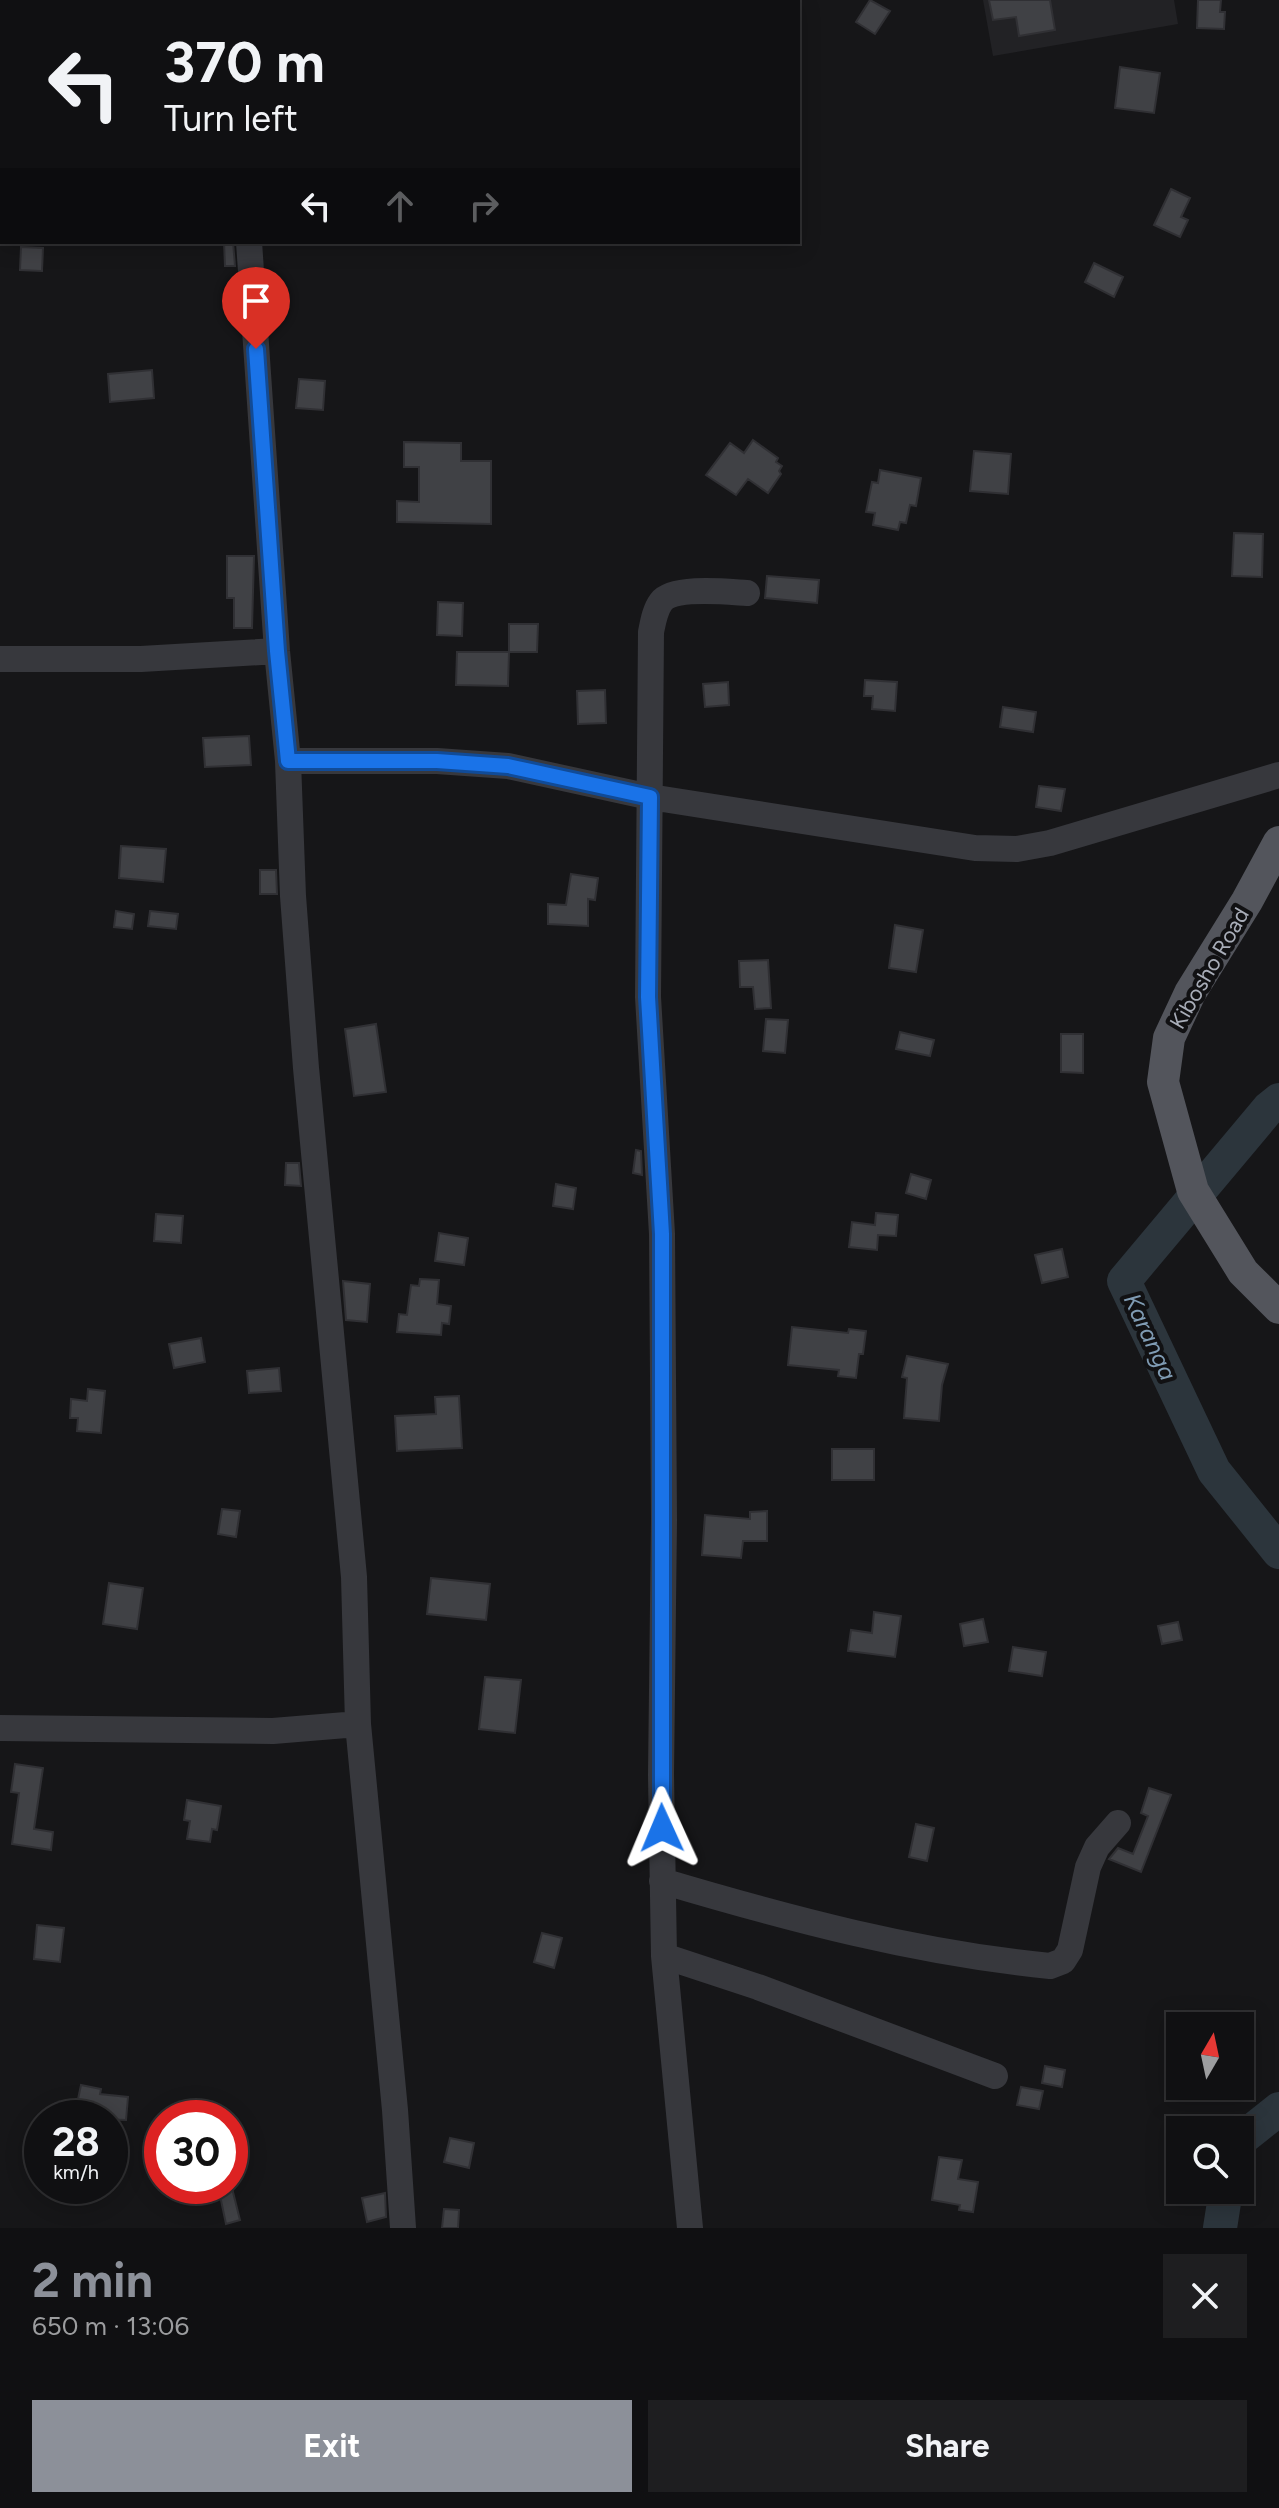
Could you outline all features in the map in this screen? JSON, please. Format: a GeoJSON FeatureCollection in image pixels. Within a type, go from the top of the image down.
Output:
{"type":"FeatureCollection","features":[{"type":"Feature","properties":{"kind":"main road","name":"Kibosho Road"},"geometry":{"type":"LineString","coordinates":[[1279,842],[1190,993],[1169,1038],[1163,1082],[1193,1191],[1243,1272],[1279,1308]]}},
{"type":"Feature","properties":{"kind":"street"},"geometry":{"type":"LineString","coordinates":[[249,244],[277,651],[288,761],[293,896],[307,1083],[354,1577],[358,1724],[395,2110],[403,2228]]}},
{"type":"Feature","properties":{"kind":"street"},"geometry":{"type":"LineString","coordinates":[[690,2228],[664,1956],[662,1881],[662,1250],[648,997],[651,632],[654,614],[663,599],[679,592],[747,593]]}},
{"type":"Feature","properties":{"kind":"street"},"geometry":{"type":"LineString","coordinates":[[0,659],[141,659],[277,651]]}},
{"type":"Feature","properties":{"kind":"street"},"geometry":{"type":"LineString","coordinates":[[288,761],[437,761],[508,766],[650,797],[975,848],[1017,849],[1050,843],[1279,775]]}},
{"type":"Feature","properties":{"kind":"street"},"geometry":{"type":"LineString","coordinates":[[0,1728],[273,1731],[358,1724]]}},
{"type":"Feature","properties":{"kind":"street"},"geometry":{"type":"LineString","coordinates":[[662,1881],[769,1913],[895,1943],[1050,1966],[1063,1961],[1070,1950],[1088,1867],[1097,1847],[1118,1823]]}},
{"type":"Feature","properties":{"kind":"street"},"geometry":{"type":"LineString","coordinates":[[664,1956],[758,1987],[995,2076]]}},
{"type":"Feature","properties":{"kind":"shaded area"},"geometry":{"type":"Polygon","coordinates":[[[983,0],[1174,0],[1178,24],[993,56],[983,0]]]}},
{"type":"Feature","properties":{"kind":"building"},"geometry":{"type":"Polygon","coordinates":[[[870,0],[890,11],[875,34],[856,22],[870,0]]]}},
{"type":"Feature","properties":{"kind":"building"},"geometry":{"type":"Polygon","coordinates":[[[989,0],[1050,0],[1055,30],[1019,36],[1016,17],[993,20],[989,0]]]}},
{"type":"Feature","properties":{"kind":"building"},"geometry":{"type":"Polygon","coordinates":[[[1198,0],[1221,0],[1220,12],[1225,12],[1224,29],[1197,28],[1198,0]]]}},
{"type":"Feature","properties":{"kind":"building"},"geometry":{"type":"Polygon","coordinates":[[[1120,67],[1160,73],[1154,113],[1115,108],[1120,67]]]}},
{"type":"Feature","properties":{"kind":"building"},"geometry":{"type":"Polygon","coordinates":[[[1171,189],[1190,198],[1181,217],[1188,220],[1180,237],[1154,225],[1171,189]]]}},
{"type":"Feature","properties":{"kind":"building"},"geometry":{"type":"Polygon","coordinates":[[[224,244],[233,244],[235,266],[225,266],[224,244]]]}},
{"type":"Feature","properties":{"kind":"building"},"geometry":{"type":"Polygon","coordinates":[[[21,247],[43,248],[42,271],[20,270],[21,247]]]}},
{"type":"Feature","properties":{"kind":"building"},"geometry":{"type":"Polygon","coordinates":[[[1094,263],[1123,277],[1114,297],[1085,282],[1094,263]]]}},
{"type":"Feature","properties":{"kind":"building"},"geometry":{"type":"Polygon","coordinates":[[[152,370],[154,398],[110,402],[108,374],[152,370]]]}},
{"type":"Feature","properties":{"kind":"building"},"geometry":{"type":"Polygon","coordinates":[[[299,379],[325,381],[323,410],[296,408],[299,379]]]}},
{"type":"Feature","properties":{"kind":"building"},"geometry":{"type":"Polygon","coordinates":[[[753,440],[778,458],[776,462],[782,466],[781,474],[768,493],[748,479],[736,495],[706,475],[730,443],[744,453],[753,440]]]}},
{"type":"Feature","properties":{"kind":"building"},"geometry":{"type":"Polygon","coordinates":[[[404,442],[461,443],[461,461],[491,461],[491,524],[397,522],[397,501],[419,502],[419,467],[404,467],[404,442]]]}},
{"type":"Feature","properties":{"kind":"building"},"geometry":{"type":"Polygon","coordinates":[[[974,451],[1011,454],[1008,494],[970,491],[974,451]]]}},
{"type":"Feature","properties":{"kind":"building"},"geometry":{"type":"Polygon","coordinates":[[[880,470],[921,478],[916,506],[910,505],[906,523],[900,522],[898,530],[873,525],[875,513],[866,512],[872,482],[878,483],[880,470]]]}},
{"type":"Feature","properties":{"kind":"building"},"geometry":{"type":"Polygon","coordinates":[[[1234,533],[1263,534],[1262,577],[1232,576],[1234,533]]]}},
{"type":"Feature","properties":{"kind":"building"},"geometry":{"type":"Polygon","coordinates":[[[227,556],[254,556],[252,628],[234,628],[234,598],[227,598],[227,556]]]}},
{"type":"Feature","properties":{"kind":"building"},"geometry":{"type":"Polygon","coordinates":[[[767,576],[819,580],[817,603],[765,598],[767,576]]]}},
{"type":"Feature","properties":{"kind":"building"},"geometry":{"type":"Polygon","coordinates":[[[438,602],[463,603],[462,636],[437,635],[438,602]]]}},
{"type":"Feature","properties":{"kind":"building"},"geometry":{"type":"Polygon","coordinates":[[[509,624],[538,624],[537,652],[509,652],[509,624]]]}},
{"type":"Feature","properties":{"kind":"building"},"geometry":{"type":"Polygon","coordinates":[[[457,652],[509,652],[508,686],[456,685],[457,652]]]}},
{"type":"Feature","properties":{"kind":"building"},"geometry":{"type":"Polygon","coordinates":[[[865,680],[897,682],[895,711],[872,709],[873,696],[864,696],[865,680]]]}},
{"type":"Feature","properties":{"kind":"building"},"geometry":{"type":"Polygon","coordinates":[[[728,682],[729,705],[705,707],[703,684],[728,682]]]}},
{"type":"Feature","properties":{"kind":"building"},"geometry":{"type":"Polygon","coordinates":[[[605,690],[606,723],[578,724],[577,691],[605,690]]]}},
{"type":"Feature","properties":{"kind":"building"},"geometry":{"type":"Polygon","coordinates":[[[1003,707],[1036,712],[1033,732],[1000,727],[1003,707]]]}},
{"type":"Feature","properties":{"kind":"building"},"geometry":{"type":"Polygon","coordinates":[[[249,736],[251,765],[205,767],[203,738],[249,736]]]}},
{"type":"Feature","properties":{"kind":"building"},"geometry":{"type":"Polygon","coordinates":[[[1039,786],[1065,789],[1061,811],[1036,807],[1039,786]]]}},
{"type":"Feature","properties":{"kind":"building"},"geometry":{"type":"Polygon","coordinates":[[[121,846],[166,849],[163,882],[119,878],[121,846]]]}},
{"type":"Feature","properties":{"kind":"building"},"geometry":{"type":"Polygon","coordinates":[[[260,870],[276,870],[277,894],[260,894],[260,870]]]}},
{"type":"Feature","properties":{"kind":"building"},"geometry":{"type":"Polygon","coordinates":[[[571,874],[598,878],[595,900],[588,899],[588,926],[548,924],[548,904],[566,905],[571,874]]]}},
{"type":"Feature","properties":{"kind":"building"},"geometry":{"type":"Polygon","coordinates":[[[116,911],[134,914],[132,929],[114,927],[116,911]]]}},
{"type":"Feature","properties":{"kind":"building"},"geometry":{"type":"Polygon","coordinates":[[[150,911],[178,914],[176,929],[148,926],[150,911]]]}},
{"type":"Feature","properties":{"kind":"building"},"geometry":{"type":"Polygon","coordinates":[[[895,925],[923,930],[916,972],[889,968],[895,925]]]}},
{"type":"Feature","properties":{"kind":"building"},"geometry":{"type":"Polygon","coordinates":[[[768,960],[771,1008],[755,1009],[753,987],[740,987],[739,961],[768,960]]]}},
{"type":"Feature","properties":{"kind":"building"},"geometry":{"type":"Polygon","coordinates":[[[766,1019],[788,1020],[785,1053],[763,1051],[766,1019]]]}},
{"type":"Feature","properties":{"kind":"building"},"geometry":{"type":"Polygon","coordinates":[[[376,1024],[386,1092],[354,1096],[345,1029],[376,1024]]]}},
{"type":"Feature","properties":{"kind":"building"},"geometry":{"type":"Polygon","coordinates":[[[900,1032],[934,1040],[930,1056],[896,1049],[900,1032]]]}},
{"type":"Feature","properties":{"kind":"building"},"geometry":{"type":"Polygon","coordinates":[[[1061,1034],[1083,1034],[1083,1073],[1061,1072],[1061,1034]]]}},
{"type":"Feature","properties":{"kind":"building"},"geometry":{"type":"Polygon","coordinates":[[[636,1150],[641,1151],[642,1175],[633,1173],[636,1150]]]}},
{"type":"Feature","properties":{"kind":"building"},"geometry":{"type":"Polygon","coordinates":[[[286,1163],[299,1163],[301,1186],[285,1185],[286,1163]]]}},
{"type":"Feature","properties":{"kind":"building"},"geometry":{"type":"Polygon","coordinates":[[[911,1174],[931,1180],[926,1199],[906,1193],[911,1174]]]}},
{"type":"Feature","properties":{"kind":"building"},"geometry":{"type":"Polygon","coordinates":[[[556,1184],[576,1188],[573,1209],[553,1206],[556,1184]]]}},
{"type":"Feature","properties":{"kind":"building"},"geometry":{"type":"Polygon","coordinates":[[[876,1213],[898,1215],[896,1236],[878,1235],[877,1250],[849,1247],[852,1222],[875,1225],[876,1213]]]}},
{"type":"Feature","properties":{"kind":"building"},"geometry":{"type":"Polygon","coordinates":[[[156,1214],[183,1216],[181,1243],[154,1241],[156,1214]]]}},
{"type":"Feature","properties":{"kind":"building"},"geometry":{"type":"Polygon","coordinates":[[[439,1233],[468,1238],[464,1265],[435,1261],[439,1233]]]}},
{"type":"Feature","properties":{"kind":"building"},"geometry":{"type":"Polygon","coordinates":[[[1062,1249],[1068,1277],[1042,1283],[1035,1255],[1062,1249]]]}},
{"type":"Feature","properties":{"kind":"building"},"geometry":{"type":"Polygon","coordinates":[[[420,1279],[439,1280],[437,1304],[451,1306],[449,1324],[442,1323],[441,1335],[397,1332],[399,1314],[407,1315],[411,1285],[419,1286],[420,1279]]]}},
{"type":"Feature","properties":{"kind":"building"},"geometry":{"type":"Polygon","coordinates":[[[343,1281],[370,1284],[367,1322],[346,1320],[343,1281]]]}},
{"type":"Feature","properties":{"kind":"building"},"geometry":{"type":"Polygon","coordinates":[[[792,1327],[848,1333],[849,1329],[866,1331],[856,1378],[838,1376],[839,1370],[788,1365],[792,1327]]]}},
{"type":"Feature","properties":{"kind":"building"},"geometry":{"type":"Polygon","coordinates":[[[201,1338],[205,1362],[174,1368],[169,1344],[201,1338]]]}},
{"type":"Feature","properties":{"kind":"building"},"geometry":{"type":"Polygon","coordinates":[[[907,1356],[948,1364],[942,1385],[939,1421],[904,1418],[907,1378],[902,1377],[907,1356]]]}},
{"type":"Feature","properties":{"kind":"building"},"geometry":{"type":"Polygon","coordinates":[[[279,1368],[281,1391],[249,1393],[247,1371],[279,1368]]]}},
{"type":"Feature","properties":{"kind":"building"},"geometry":{"type":"Polygon","coordinates":[[[88,1389],[105,1391],[101,1433],[77,1431],[78,1418],[70,1418],[71,1399],[87,1401],[88,1389]]]}},
{"type":"Feature","properties":{"kind":"building"},"geometry":{"type":"Polygon","coordinates":[[[459,1396],[462,1448],[397,1451],[395,1416],[436,1414],[435,1397],[459,1396]]]}},
{"type":"Feature","properties":{"kind":"building"},"geometry":{"type":"Polygon","coordinates":[[[832,1449],[874,1449],[874,1480],[832,1480],[832,1449]]]}},
{"type":"Feature","properties":{"kind":"building"},"geometry":{"type":"Polygon","coordinates":[[[222,1509],[240,1511],[236,1537],[218,1534],[222,1509]]]}},
{"type":"Feature","properties":{"kind":"building"},"geometry":{"type":"Polygon","coordinates":[[[767,1511],[767,1541],[743,1541],[741,1558],[702,1555],[705,1515],[750,1519],[750,1512],[767,1511]]]}},
{"type":"Feature","properties":{"kind":"building"},"geometry":{"type":"Polygon","coordinates":[[[431,1578],[490,1584],[486,1620],[427,1614],[431,1578]]]}},
{"type":"Feature","properties":{"kind":"building"},"geometry":{"type":"Polygon","coordinates":[[[109,1583],[143,1588],[137,1629],[103,1624],[109,1583]]]}},
{"type":"Feature","properties":{"kind":"building"},"geometry":{"type":"Polygon","coordinates":[[[874,1612],[901,1616],[895,1657],[848,1651],[851,1630],[872,1633],[874,1612]]]}},
{"type":"Feature","properties":{"kind":"building"},"geometry":{"type":"Polygon","coordinates":[[[983,1619],[988,1642],[964,1646],[960,1624],[983,1619]]]}},
{"type":"Feature","properties":{"kind":"building"},"geometry":{"type":"Polygon","coordinates":[[[1178,1622],[1182,1640],[1162,1644],[1158,1626],[1178,1622]]]}},
{"type":"Feature","properties":{"kind":"building"},"geometry":{"type":"Polygon","coordinates":[[[1013,1647],[1046,1652],[1042,1676],[1009,1671],[1013,1647]]]}},
{"type":"Feature","properties":{"kind":"building"},"geometry":{"type":"Polygon","coordinates":[[[485,1677],[521,1680],[515,1733],[479,1729],[485,1677]]]}},
{"type":"Feature","properties":{"kind":"building"},"geometry":{"type":"Polygon","coordinates":[[[15,1764],[43,1768],[34,1829],[53,1832],[51,1850],[12,1844],[19,1793],[11,1792],[15,1764]]]}},
{"type":"Feature","properties":{"kind":"building"},"geometry":{"type":"Polygon","coordinates":[[[1149,1788],[1171,1795],[1141,1872],[1109,1859],[1118,1848],[1133,1854],[1148,1816],[1141,1813],[1149,1788]]]}},
{"type":"Feature","properties":{"kind":"building"},"geometry":{"type":"Polygon","coordinates":[[[187,1800],[221,1806],[217,1830],[212,1829],[210,1842],[187,1839],[190,1821],[184,1820],[187,1800]]]}},
{"type":"Feature","properties":{"kind":"building"},"geometry":{"type":"Polygon","coordinates":[[[916,1824],[934,1828],[927,1861],[909,1857],[916,1824]]]}},
{"type":"Feature","properties":{"kind":"building"},"geometry":{"type":"Polygon","coordinates":[[[37,1925],[64,1928],[60,1962],[34,1959],[37,1925]]]}},
{"type":"Feature","properties":{"kind":"building"},"geometry":{"type":"Polygon","coordinates":[[[542,1933],[562,1938],[554,1968],[534,1962],[542,1933]]]}},
{"type":"Feature","properties":{"kind":"building"},"geometry":{"type":"Polygon","coordinates":[[[1045,2066],[1065,2070],[1062,2087],[1042,2083],[1045,2066]]]}},
{"type":"Feature","properties":{"kind":"building"},"geometry":{"type":"Polygon","coordinates":[[[81,2085],[101,2089],[100,2094],[128,2097],[128,2100],[78,2100],[81,2085]]]}},
{"type":"Feature","properties":{"kind":"building"},"geometry":{"type":"Polygon","coordinates":[[[1021,2087],[1043,2091],[1039,2109],[1017,2105],[1021,2087]]]}},
{"type":"Feature","properties":{"kind":"building"},"geometry":{"type":"Polygon","coordinates":[[[450,2138],[474,2143],[469,2168],[444,2162],[450,2138]]]}},
{"type":"Feature","properties":{"kind":"building"},"geometry":{"type":"Polygon","coordinates":[[[939,2157],[962,2160],[958,2179],[978,2182],[973,2212],[959,2210],[960,2205],[932,2200],[939,2157]]]}},
{"type":"Feature","properties":{"kind":"building"},"geometry":{"type":"Polygon","coordinates":[[[385,2193],[386,2217],[367,2222],[362,2198],[385,2193]]]}},
{"type":"Feature","properties":{"kind":"building"},"geometry":{"type":"Polygon","coordinates":[[[222,2204],[236,2204],[240,2220],[226,2224],[222,2204]]]}},
{"type":"Feature","properties":{"kind":"building"},"geometry":{"type":"Polygon","coordinates":[[[444,2209],[459,2210],[458,2228],[442,2228],[444,2209]]]}},
{"type":"Feature","properties":{"kind":"waterway","name":"Karanga"},"geometry":{"type":"LineString","coordinates":[[1279,1100],[1124,1281],[1214,1471],[1279,1552]]}},
{"type":"Feature","properties":{"kind":"waterway","name":"Karanga"},"geometry":{"type":"LineString","coordinates":[[1254,2129],[1279,2109]]}},
{"type":"Feature","properties":{"kind":"waterway","name":"Karanga"},"geometry":{"type":"LineString","coordinates":[[1220,2228],[1224,2204]]}},
{"type":"Feature","properties":{"kind":"route"},"geometry":{"type":"LineString","coordinates":[[256,349],[277,651],[288,761],[437,761],[508,766],[650,797],[648,997],[662,1234],[662,1828]]}}]}
